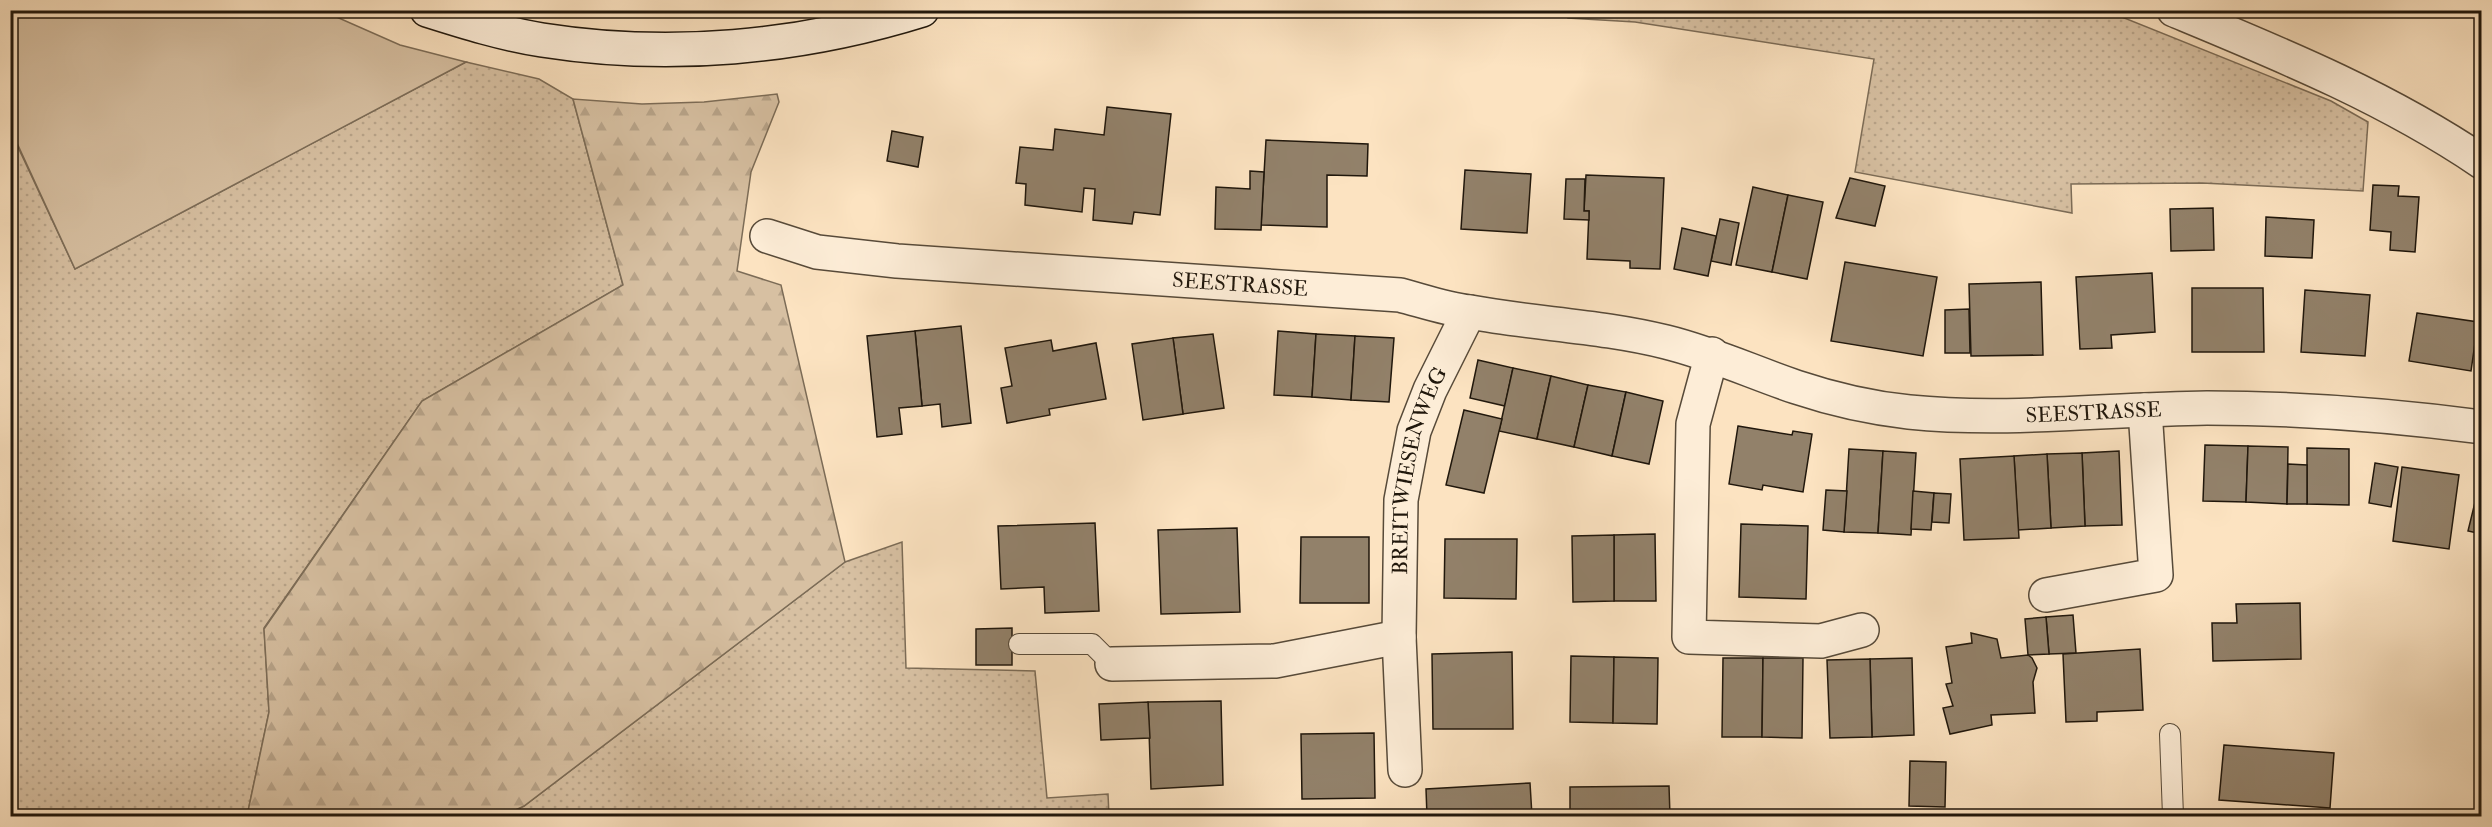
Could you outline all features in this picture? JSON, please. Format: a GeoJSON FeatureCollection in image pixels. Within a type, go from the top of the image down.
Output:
{"type":"FeatureCollection","features":[{"type":"Feature","properties":{"kind":"street"},"geometry":{"type":"LineString","coordinates":[[427,10],[476,26],[541,40],[609,48],[675,50],[747,46],[824,35],[922,10]]}},
{"type":"Feature","properties":{"kind":"street"},"geometry":{"type":"LineString","coordinates":[[2174,10],[2325,73],[2391,107],[2481,162]]}},
{"type":"Feature","properties":{"kind":"street","name":"SEESTRASSE"},"geometry":{"type":"LineString","coordinates":[[767,236],[817,252],[885,260],[1400,295],[1469,312],[1550,322],[1640,337],[1712,354],[1797,388],[1848,401],[1908,412],[1982,415],[2207,408],[2341,413],[2481,427]]}},
{"type":"Feature","properties":{"kind":"street","name":"BREITWIESENWEG"},"geometry":{"type":"LineString","coordinates":[[1405,770],[1399,637],[1401,500],[1414,431],[1430,390],[1469,312]]}},
{"type":"Feature","properties":{"kind":"street"},"geometry":{"type":"LineString","coordinates":[[1712,354],[1693,423],[1689,637],[1821,641],[1862,630]]}},
{"type":"Feature","properties":{"kind":"street"},"geometry":{"type":"LineString","coordinates":[[2046,595],[2156,575],[2145,410]]}},
{"type":"Feature","properties":{"kind":"street"},"geometry":{"type":"LineString","coordinates":[[1112,664],[1275,661],[1399,637]]}},
{"type":"Feature","properties":{"kind":"lane"},"geometry":{"type":"LineString","coordinates":[[1018,644],[1092,644],[1112,664]]}},
{"type":"Feature","properties":{"kind":"lane"},"geometry":{"type":"LineString","coordinates":[[2170,734],[2173,816]]}},
{"type":"Feature","properties":{"kind":"green space"},"geometry":{"type":"Polygon","coordinates":[[[611,10],[737,11],[695,14],[611,10]]]}},
{"type":"Feature","properties":{"kind":"green space"},"geometry":{"type":"Polygon","coordinates":[[[10,11],[323,11],[400,45],[466,62],[75,269],[11,130],[10,11]]]}},
{"type":"Feature","properties":{"kind":"green space"},"geometry":{"type":"Polygon","coordinates":[[[1568,11],[2107,11],[2331,101],[2368,122],[2363,191],[2202,183],[2071,184],[2072,213],[1855,172],[1874,59],[1635,22],[1568,18],[1568,11]]]}},
{"type":"Feature","properties":{"kind":"green space"},"geometry":{"type":"Polygon","coordinates":[[[466,62],[539,79],[573,99],[623,285],[422,401],[264,628],[269,712],[247,816],[11,816],[10,130],[75,269],[466,62]]]}},
{"type":"Feature","properties":{"kind":"green space"},"geometry":{"type":"Polygon","coordinates":[[[777,94],[779,102],[751,172],[737,271],[781,285],[845,562],[524,806],[503,816],[247,816],[269,712],[264,629],[422,401],[623,285],[573,99],[642,104],[704,102],[777,94]]]}},
{"type":"Feature","properties":{"kind":"green space"},"geometry":{"type":"Polygon","coordinates":[[[902,542],[906,668],[1035,671],[1047,798],[1108,794],[1109,816],[503,816],[524,806],[845,562],[902,542]]]}},
{"type":"Feature","properties":{"kind":"building"},"geometry":{"type":"Polygon","coordinates":[[[1107,107],[1171,114],[1160,215],[1134,212],[1132,224],[1093,220],[1095,189],[1084,188],[1082,212],[1025,205],[1026,184],[1016,183],[1020,147],[1053,150],[1055,129],[1104,135],[1107,107]]]}},
{"type":"Feature","properties":{"kind":"building"},"geometry":{"type":"Polygon","coordinates":[[[892,131],[923,137],[918,167],[887,161],[892,131]]]}},
{"type":"Feature","properties":{"kind":"building"},"geometry":{"type":"Polygon","coordinates":[[[1266,140],[1368,144],[1367,176],[1327,175],[1327,227],[1261,225],[1266,140]]]}},
{"type":"Feature","properties":{"kind":"building"},"geometry":{"type":"Polygon","coordinates":[[[1465,170],[1531,174],[1527,233],[1461,229],[1465,170]]]}},
{"type":"Feature","properties":{"kind":"building"},"geometry":{"type":"Polygon","coordinates":[[[1250,171],[1264,172],[1261,230],[1215,229],[1216,187],[1250,189],[1250,171]]]}},
{"type":"Feature","properties":{"kind":"building"},"geometry":{"type":"Polygon","coordinates":[[[1586,175],[1664,178],[1660,269],[1630,268],[1630,261],[1587,259],[1589,211],[1584,211],[1586,175]]]}},
{"type":"Feature","properties":{"kind":"building"},"geometry":{"type":"Polygon","coordinates":[[[1850,178],[1885,186],[1875,226],[1836,218],[1850,178]]]}},
{"type":"Feature","properties":{"kind":"building"},"geometry":{"type":"Polygon","coordinates":[[[1566,179],[1585,179],[1584,211],[1589,211],[1589,220],[1564,219],[1566,179]]]}},
{"type":"Feature","properties":{"kind":"building"},"geometry":{"type":"Polygon","coordinates":[[[2373,185],[2399,186],[2398,196],[2419,197],[2415,252],[2390,250],[2391,232],[2370,230],[2373,185]]]}},
{"type":"Feature","properties":{"kind":"building"},"geometry":{"type":"Polygon","coordinates":[[[1753,187],[1788,195],[1772,272],[1736,265],[1753,187]]]}},
{"type":"Feature","properties":{"kind":"building"},"geometry":{"type":"Polygon","coordinates":[[[1788,195],[1823,202],[1807,279],[1772,272],[1788,195]]]}},
{"type":"Feature","properties":{"kind":"building"},"geometry":{"type":"Polygon","coordinates":[[[2213,208],[2214,250],[2171,251],[2170,209],[2213,208]]]}},
{"type":"Feature","properties":{"kind":"building"},"geometry":{"type":"Polygon","coordinates":[[[2266,217],[2314,220],[2312,258],[2265,256],[2266,217]]]}},
{"type":"Feature","properties":{"kind":"building"},"geometry":{"type":"Polygon","coordinates":[[[1720,219],[1739,223],[1731,265],[1711,261],[1720,219]]]}},
{"type":"Feature","properties":{"kind":"building"},"geometry":{"type":"Polygon","coordinates":[[[1682,228],[1716,236],[1708,276],[1674,269],[1682,228]]]}},
{"type":"Feature","properties":{"kind":"building"},"geometry":{"type":"Polygon","coordinates":[[[1845,262],[1937,277],[1923,356],[1831,341],[1845,262]]]}},
{"type":"Feature","properties":{"kind":"building"},"geometry":{"type":"Polygon","coordinates":[[[2152,273],[2155,332],[2111,335],[2112,348],[2080,349],[2076,277],[2152,273]]]}},
{"type":"Feature","properties":{"kind":"building"},"geometry":{"type":"Polygon","coordinates":[[[2041,282],[2043,355],[1971,356],[1969,284],[2041,282]]]}},
{"type":"Feature","properties":{"kind":"building"},"geometry":{"type":"Polygon","coordinates":[[[2192,288],[2263,288],[2264,352],[2192,352],[2192,288]]]}},
{"type":"Feature","properties":{"kind":"building"},"geometry":{"type":"Polygon","coordinates":[[[2305,290],[2370,295],[2365,356],[2301,352],[2305,290]]]}},
{"type":"Feature","properties":{"kind":"building"},"geometry":{"type":"Polygon","coordinates":[[[1969,309],[1970,353],[1945,353],[1945,310],[1969,309]]]}},
{"type":"Feature","properties":{"kind":"building"},"geometry":{"type":"Polygon","coordinates":[[[2417,313],[2478,322],[2471,371],[2409,361],[2417,313]]]}},
{"type":"Feature","properties":{"kind":"building"},"geometry":{"type":"Polygon","coordinates":[[[961,326],[971,423],[942,427],[940,404],[922,406],[915,331],[961,326]]]}},
{"type":"Feature","properties":{"kind":"building"},"geometry":{"type":"Polygon","coordinates":[[[915,331],[922,406],[899,408],[902,434],[877,437],[867,336],[915,331]]]}},
{"type":"Feature","properties":{"kind":"building"},"geometry":{"type":"Polygon","coordinates":[[[1278,331],[1316,334],[1312,397],[1274,395],[1278,331]]]}},
{"type":"Feature","properties":{"kind":"building"},"geometry":{"type":"Polygon","coordinates":[[[1213,334],[1224,408],[1183,414],[1173,338],[1213,334]]]}},
{"type":"Feature","properties":{"kind":"building"},"geometry":{"type":"Polygon","coordinates":[[[1316,334],[1355,336],[1351,400],[1312,397],[1316,334]]]}},
{"type":"Feature","properties":{"kind":"building"},"geometry":{"type":"Polygon","coordinates":[[[1355,336],[1394,338],[1389,402],[1351,400],[1355,336]]]}},
{"type":"Feature","properties":{"kind":"building"},"geometry":{"type":"Polygon","coordinates":[[[1173,338],[1183,414],[1143,420],[1132,344],[1173,338]]]}},
{"type":"Feature","properties":{"kind":"building"},"geometry":{"type":"Polygon","coordinates":[[[1051,340],[1053,351],[1096,343],[1106,399],[1049,409],[1050,415],[1007,423],[1001,388],[1012,386],[1005,348],[1051,340]]]}},
{"type":"Feature","properties":{"kind":"building"},"geometry":{"type":"Polygon","coordinates":[[[1478,360],[1513,368],[1505,406],[1470,398],[1478,360]]]}},
{"type":"Feature","properties":{"kind":"building"},"geometry":{"type":"Polygon","coordinates":[[[1513,368],[1551,376],[1537,439],[1499,431],[1513,368]]]}},
{"type":"Feature","properties":{"kind":"building"},"geometry":{"type":"Polygon","coordinates":[[[1551,376],[1588,385],[1574,447],[1537,439],[1551,376]]]}},
{"type":"Feature","properties":{"kind":"building"},"geometry":{"type":"Polygon","coordinates":[[[1588,385],[1626,392],[1612,456],[1574,447],[1588,385]]]}},
{"type":"Feature","properties":{"kind":"building"},"geometry":{"type":"Polygon","coordinates":[[[1626,392],[1663,401],[1649,464],[1612,456],[1626,392]]]}},
{"type":"Feature","properties":{"kind":"building"},"geometry":{"type":"Polygon","coordinates":[[[1464,410],[1502,419],[1484,493],[1446,485],[1464,410]]]}},
{"type":"Feature","properties":{"kind":"building"},"geometry":{"type":"Polygon","coordinates":[[[1738,426],[1792,435],[1793,431],[1812,434],[1803,492],[1763,485],[1762,490],[1729,484],[1738,426]]]}},
{"type":"Feature","properties":{"kind":"building"},"geometry":{"type":"Polygon","coordinates":[[[2205,445],[2248,446],[2246,502],[2203,501],[2205,445]]]}},
{"type":"Feature","properties":{"kind":"building"},"geometry":{"type":"Polygon","coordinates":[[[2248,446],[2288,447],[2287,504],[2246,502],[2248,446]]]}},
{"type":"Feature","properties":{"kind":"building"},"geometry":{"type":"Polygon","coordinates":[[[2307,448],[2349,449],[2349,505],[2307,504],[2307,448]]]}},
{"type":"Feature","properties":{"kind":"building"},"geometry":{"type":"Polygon","coordinates":[[[1849,449],[1883,451],[1878,533],[1844,532],[1849,449]]]}},
{"type":"Feature","properties":{"kind":"building"},"geometry":{"type":"Polygon","coordinates":[[[1883,451],[1916,453],[1911,535],[1878,533],[1883,451]]]}},
{"type":"Feature","properties":{"kind":"building"},"geometry":{"type":"Polygon","coordinates":[[[2119,451],[2122,525],[2085,526],[2082,453],[2119,451]]]}},
{"type":"Feature","properties":{"kind":"building"},"geometry":{"type":"Polygon","coordinates":[[[2082,453],[2085,526],[2051,528],[2047,454],[2082,453]]]}},
{"type":"Feature","properties":{"kind":"building"},"geometry":{"type":"Polygon","coordinates":[[[2047,454],[2051,528],[2018,530],[2014,456],[2047,454]]]}},
{"type":"Feature","properties":{"kind":"building"},"geometry":{"type":"Polygon","coordinates":[[[2014,456],[2019,538],[1964,540],[1960,459],[2014,456]]]}},
{"type":"Feature","properties":{"kind":"building"},"geometry":{"type":"Polygon","coordinates":[[[2375,463],[2398,467],[2391,507],[2369,503],[2375,463]]]}},
{"type":"Feature","properties":{"kind":"building"},"geometry":{"type":"Polygon","coordinates":[[[2288,464],[2307,465],[2307,504],[2287,504],[2288,464]]]}},
{"type":"Feature","properties":{"kind":"building"},"geometry":{"type":"Polygon","coordinates":[[[2402,467],[2459,475],[2449,549],[2393,541],[2402,467]]]}},
{"type":"Feature","properties":{"kind":"building"},"geometry":{"type":"Polygon","coordinates":[[[1826,490],[1847,491],[1844,532],[1823,530],[1826,490]]]}},
{"type":"Feature","properties":{"kind":"building"},"geometry":{"type":"Polygon","coordinates":[[[1913,491],[1934,493],[1931,530],[1911,529],[1913,491]]]}},
{"type":"Feature","properties":{"kind":"building"},"geometry":{"type":"Polygon","coordinates":[[[1934,493],[1951,494],[1949,523],[1932,522],[1934,493]]]}},
{"type":"Feature","properties":{"kind":"building"},"geometry":{"type":"Polygon","coordinates":[[[2477,494],[2482,496],[2482,534],[2468,531],[2477,494]]]}},
{"type":"Feature","properties":{"kind":"building"},"geometry":{"type":"Polygon","coordinates":[[[1095,523],[1099,611],[1045,613],[1044,587],[1001,589],[998,526],[1095,523]]]}},
{"type":"Feature","properties":{"kind":"building"},"geometry":{"type":"Polygon","coordinates":[[[1741,524],[1808,526],[1806,599],[1739,597],[1741,524]]]}},
{"type":"Feature","properties":{"kind":"building"},"geometry":{"type":"Polygon","coordinates":[[[1237,528],[1240,612],[1161,614],[1158,530],[1237,528]]]}},
{"type":"Feature","properties":{"kind":"building"},"geometry":{"type":"Polygon","coordinates":[[[1655,534],[1656,601],[1614,601],[1614,535],[1655,534]]]}},
{"type":"Feature","properties":{"kind":"building"},"geometry":{"type":"Polygon","coordinates":[[[1614,535],[1614,601],[1573,602],[1572,536],[1614,535]]]}},
{"type":"Feature","properties":{"kind":"building"},"geometry":{"type":"Polygon","coordinates":[[[1301,537],[1369,537],[1369,603],[1300,603],[1301,537]]]}},
{"type":"Feature","properties":{"kind":"building"},"geometry":{"type":"Polygon","coordinates":[[[1445,539],[1517,539],[1516,599],[1444,598],[1445,539]]]}},
{"type":"Feature","properties":{"kind":"building"},"geometry":{"type":"Polygon","coordinates":[[[2482,540],[2482,562],[2476,560],[2482,540]]]}},
{"type":"Feature","properties":{"kind":"building"},"geometry":{"type":"Polygon","coordinates":[[[2300,603],[2301,659],[2213,661],[2212,623],[2237,623],[2236,604],[2300,603]]]}},
{"type":"Feature","properties":{"kind":"building"},"geometry":{"type":"Polygon","coordinates":[[[2073,615],[2076,653],[2049,654],[2046,617],[2073,615]]]}},
{"type":"Feature","properties":{"kind":"building"},"geometry":{"type":"Polygon","coordinates":[[[2046,617],[2049,654],[2028,655],[2025,619],[2046,617]]]}},
{"type":"Feature","properties":{"kind":"building"},"geometry":{"type":"Polygon","coordinates":[[[1012,628],[1012,665],[976,665],[976,629],[1012,628]]]}},
{"type":"Feature","properties":{"kind":"building"},"geometry":{"type":"Polygon","coordinates":[[[1971,633],[1997,639],[2001,658],[2028,655],[2032,658],[2037,668],[2033,682],[2035,713],[1991,715],[1992,725],[1950,734],[1943,708],[1953,706],[1946,684],[1952,683],[1946,647],[1972,643],[1971,633]]]}},
{"type":"Feature","properties":{"kind":"building"},"geometry":{"type":"Polygon","coordinates":[[[2140,649],[2143,710],[2097,712],[2097,721],[2066,722],[2063,654],[2140,649]]]}},
{"type":"Feature","properties":{"kind":"building"},"geometry":{"type":"Polygon","coordinates":[[[1512,652],[1513,729],[1433,729],[1432,654],[1512,652]]]}},
{"type":"Feature","properties":{"kind":"building"},"geometry":{"type":"Polygon","coordinates":[[[1571,656],[1614,657],[1613,723],[1570,722],[1571,656]]]}},
{"type":"Feature","properties":{"kind":"building"},"geometry":{"type":"Polygon","coordinates":[[[1614,657],[1658,658],[1657,724],[1613,723],[1614,657]]]}},
{"type":"Feature","properties":{"kind":"building"},"geometry":{"type":"Polygon","coordinates":[[[1723,658],[1763,658],[1762,737],[1722,737],[1723,658]]]}},
{"type":"Feature","properties":{"kind":"building"},"geometry":{"type":"Polygon","coordinates":[[[1763,658],[1803,658],[1802,738],[1762,737],[1763,658]]]}},
{"type":"Feature","properties":{"kind":"building"},"geometry":{"type":"Polygon","coordinates":[[[1912,658],[1914,735],[1872,737],[1870,659],[1912,658]]]}},
{"type":"Feature","properties":{"kind":"building"},"geometry":{"type":"Polygon","coordinates":[[[1870,659],[1872,737],[1830,738],[1827,660],[1870,659]]]}},
{"type":"Feature","properties":{"kind":"building"},"geometry":{"type":"Polygon","coordinates":[[[1221,701],[1223,785],[1151,789],[1148,702],[1221,701]]]}},
{"type":"Feature","properties":{"kind":"building"},"geometry":{"type":"Polygon","coordinates":[[[1148,702],[1150,738],[1101,740],[1099,704],[1148,702]]]}},
{"type":"Feature","properties":{"kind":"building"},"geometry":{"type":"Polygon","coordinates":[[[1374,733],[1375,798],[1302,799],[1301,734],[1374,733]]]}},
{"type":"Feature","properties":{"kind":"building"},"geometry":{"type":"Polygon","coordinates":[[[2224,745],[2334,753],[2330,808],[2219,800],[2224,745]]]}},
{"type":"Feature","properties":{"kind":"building"},"geometry":{"type":"Polygon","coordinates":[[[1910,761],[1946,762],[1945,807],[1909,806],[1910,761]]]}},
{"type":"Feature","properties":{"kind":"building"},"geometry":{"type":"Polygon","coordinates":[[[1530,783],[1532,816],[1427,816],[1426,789],[1530,783]]]}},
{"type":"Feature","properties":{"kind":"building"},"geometry":{"type":"Polygon","coordinates":[[[1669,786],[1670,816],[1570,816],[1570,787],[1669,786]]]}}]}
